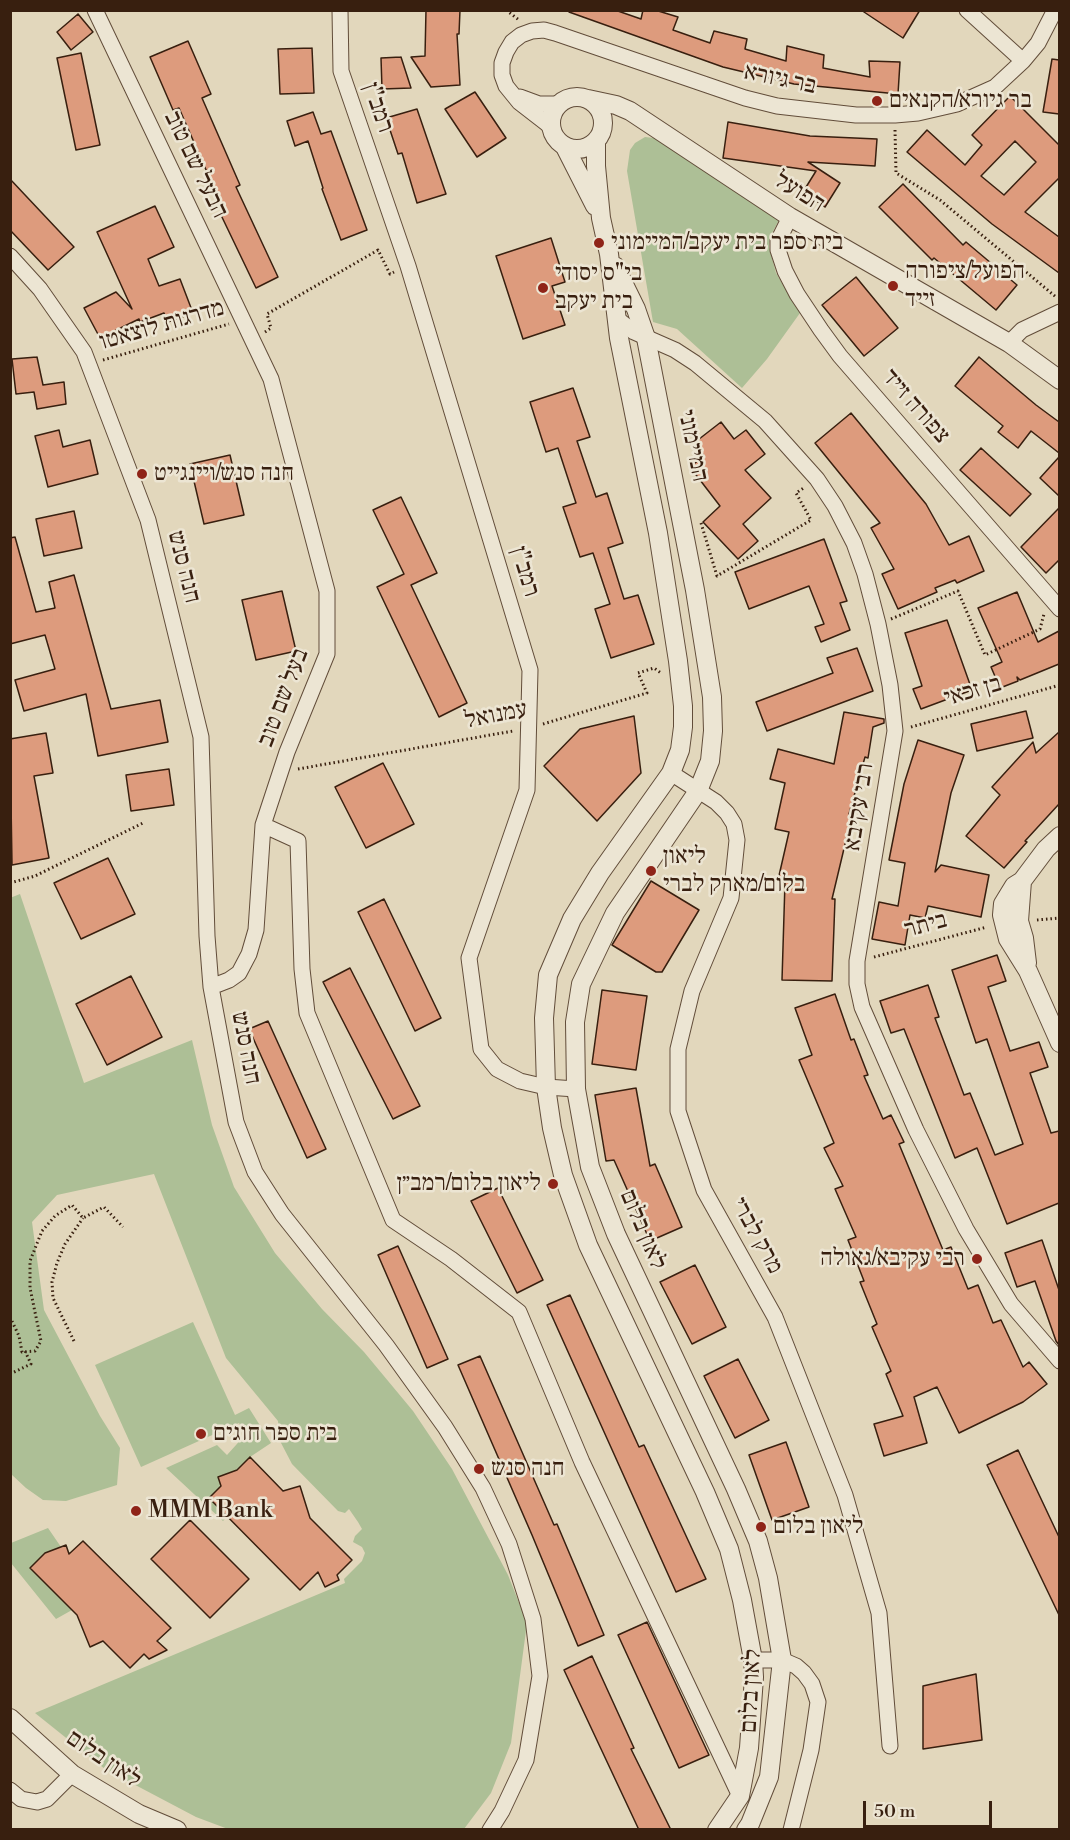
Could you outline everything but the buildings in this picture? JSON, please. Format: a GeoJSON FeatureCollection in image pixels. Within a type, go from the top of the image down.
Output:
{"type":"FeatureCollection","features":[{"type":"Feature","properties":{"kind":"street","name":"הבעל שם טוב"},"geometry":{"type":"LineString","coordinates":[[95,10],[253,339]]}},
{"type":"Feature","properties":{"kind":"street","name":"רמב\"ן"},"geometry":{"type":"LineString","coordinates":[[339,10],[341,71],[408,266],[531,670],[527,790],[469,958],[481,1049],[497,1069],[520,1081],[546,1087],[576,1089]]}},
{"type":"Feature","properties":{"kind":"street"},"geometry":{"type":"LineString","coordinates":[[967,10],[1023,62]]}},
{"type":"Feature","properties":{"kind":"street","name":"בר גיורא"},"geometry":{"type":"LineString","coordinates":[[506,86],[502,75],[502,63],[512,42],[521,35],[544,30],[745,98],[777,106],[856,115],[918,113],[957,104],[995,87],[1023,62],[1038,43],[1055,10]]}},
{"type":"Feature","properties":{"kind":"street"},"geometry":{"type":"LineString","coordinates":[[506,86],[518,96],[534,103],[558,104],[572,97],[588,99],[595,103],[603,117],[599,138]]}},
{"type":"Feature","properties":{"kind":"street"},"geometry":{"type":"LineString","coordinates":[[506,86],[519,102],[550,126]]}},
{"type":"Feature","properties":{"kind":"street","name":"הפועל"},"geometry":{"type":"LineString","coordinates":[[588,99],[616,105],[644,119],[790,217],[1009,343],[1058,378]]}},
{"type":"Feature","properties":{"kind":"street"},"geometry":{"type":"LineString","coordinates":[[558,104],[550,118],[550,126],[553,135],[565,147],[582,149],[590,147],[624,120],[644,119]]}},
{"type":"Feature","properties":{"kind":"street","name":"המיימוני"},"geometry":{"type":"LineString","coordinates":[[599,138],[596,166],[601,218],[609,254],[616,318],[658,533],[678,661]]}},
{"type":"Feature","properties":{"kind":"street","name":"המיימוני"},"geometry":{"type":"LineString","coordinates":[[565,147],[601,218]]}},
{"type":"Feature","properties":{"kind":"street","name":"צפורה זייד"},"geometry":{"type":"LineString","coordinates":[[790,217],[777,241],[778,250],[785,272],[821,330],[848,365],[1059,609]]}},
{"type":"Feature","properties":{"kind":"street","name":"המיימוני"},"geometry":{"type":"LineString","coordinates":[[609,254],[636,309],[645,338],[681,514],[706,655]]}},
{"type":"Feature","properties":{"kind":"street","name":"חנה סנש"},"geometry":{"type":"LineString","coordinates":[[10,256],[40,289],[84,352],[148,520],[201,737],[207,936],[211,987],[236,1122],[255,1172],[282,1214],[386,1345],[445,1427],[483,1488],[509,1544],[532,1619],[540,1676],[526,1760],[502,1811],[490,1830]]}},
{"type":"Feature","properties":{"kind":"street"},"geometry":{"type":"LineString","coordinates":[[1009,343],[1022,330],[1059,312]]}},
{"type":"Feature","properties":{"kind":"street","name":"רבי עקיבא"},"geometry":{"type":"LineString","coordinates":[[616,318],[645,338],[675,350],[695,363],[765,421],[817,479],[854,543],[878,624],[890,685],[895,731],[857,961],[857,984],[862,1007],[916,1130],[961,1220],[1011,1304],[1059,1361]]}},
{"type":"Feature","properties":{"kind":"street","name":"בעל שם טוב"},"geometry":{"type":"LineString","coordinates":[[211,987],[239,973],[249,954],[256,930],[264,825],[286,752],[327,654],[327,591],[271,379],[253,339]]}},
{"type":"Feature","properties":{"kind":"street","name":"לאון בלום"},"geometry":{"type":"LineString","coordinates":[[706,655],[712,697],[713,731],[710,760],[698,791],[615,913],[581,984],[576,1022],[576,1089],[590,1167],[616,1234],[736,1489],[758,1541],[768,1578],[782,1660],[769,1777],[746,1830]]}},
{"type":"Feature","properties":{"kind":"street","name":"לאון בלום"},"geometry":{"type":"LineString","coordinates":[[678,661],[683,727],[680,750],[671,773],[613,855],[572,919],[548,975],[544,1018],[546,1087],[552,1128],[563,1175],[588,1245],[672,1419],[729,1550],[742,1600],[753,1660],[753,1714],[740,1796],[717,1830]]}},
{"type":"Feature","properties":{"kind":"street","name":"מרק לברי"},"geometry":{"type":"LineString","coordinates":[[671,773],[716,802],[727,813],[734,824],[737,840],[731,898],[692,991],[678,1049],[678,1111],[704,1190],[775,1317],[844,1495],[879,1614],[890,1746]]}},
{"type":"Feature","properties":{"kind":"street","name":"לאון בלום"},"geometry":{"type":"LineString","coordinates":[[264,825],[298,841],[302,969],[307,1013],[393,1220],[451,1259],[519,1312],[582,1462],[740,1796]]}},
{"type":"Feature","properties":{"kind":"street"},"geometry":{"type":"LineString","coordinates":[[1059,836],[1022,881],[1014,886],[1003,904],[1011,922],[1008,939],[1028,971],[1059,1042]]}},
{"type":"Feature","properties":{"kind":"street"},"geometry":{"type":"LineString","coordinates":[[753,1660],[782,1660],[795,1665],[812,1684],[818,1702],[811,1750],[791,1830]]}},
{"type":"Feature","properties":{"kind":"street","name":"לאון בלום"},"geometry":{"type":"LineString","coordinates":[[10,1718],[72,1774],[139,1814],[177,1830]]}},
{"type":"Feature","properties":{"kind":"street"},"geometry":{"type":"LineString","coordinates":[[10,1790],[21,1799],[37,1802],[47,1799],[72,1774]]}},
{"type":"Feature","properties":{"kind":"path"},"geometry":{"type":"LineString","coordinates":[[896,115],[896,173],[940,200],[1059,300]]}},
{"type":"Feature","properties":{"kind":"path","name":"מדרגות לוצאטו"},"geometry":{"type":"LineString","coordinates":[[253,339],[271,328],[267,314],[378,250],[390,274],[408,266]]}},
{"type":"Feature","properties":{"kind":"path","name":"מדרגות לוצאטו"},"geometry":{"type":"LineString","coordinates":[[89,364],[244,320]]}},
{"type":"Feature","properties":{"kind":"path"},"geometry":{"type":"LineString","coordinates":[[700,519],[717,576],[811,520],[796,493],[817,479]]}},
{"type":"Feature","properties":{"kind":"path"},"geometry":{"type":"LineString","coordinates":[[878,624],[958,591],[985,655],[1040,629],[1048,597]]}},
{"type":"Feature","properties":{"kind":"path","name":"עמנואל"},"geometry":{"type":"LineString","coordinates":[[280,772],[529,728],[647,693],[638,673],[654,668],[681,685]]}},
{"type":"Feature","properties":{"kind":"path","name":"בן זכאי"},"geometry":{"type":"LineString","coordinates":[[895,731],[1059,685]]}},
{"type":"Feature","properties":{"kind":"path"},"geometry":{"type":"LineString","coordinates":[[10,883],[35,876],[143,824]]}},
{"type":"Feature","properties":{"kind":"path","name":"ביתר"},"geometry":{"type":"LineString","coordinates":[[857,961],[1011,922],[1059,918]]}},
{"type":"Feature","properties":{"kind":"path"},"geometry":{"type":"LineString","coordinates":[[10,1317],[20,1336],[22,1352],[35,1351],[41,1341],[30,1288],[30,1261],[42,1231],[55,1215],[72,1205],[83,1218]]}},
{"type":"Feature","properties":{"kind":"path"},"geometry":{"type":"LineString","coordinates":[[74,1341],[53,1298],[52,1282],[65,1244],[83,1218],[104,1207],[123,1227]]}},
{"type":"Feature","properties":{"kind":"path"},"geometry":{"type":"LineString","coordinates":[[10,1374],[31,1364],[25,1351]]}},
{"type":"Feature","properties":{"kind":"green space"},"geometry":{"type":"Polygon","coordinates":[[[645,137],[654,138],[780,218],[770,237],[769,247],[776,273],[800,313],[767,359],[742,388],[677,329],[653,322],[627,171],[630,150],[635,143],[645,137]]]}},
{"type":"Feature","properties":{"kind":"green space"},"geometry":{"type":"Polygon","coordinates":[[[20,894],[84,1083],[192,1040],[212,1125],[234,1187],[275,1253],[322,1309],[364,1352],[413,1411],[452,1469],[508,1575],[527,1623],[511,1743],[491,1793],[464,1829],[228,1829],[196,1817],[105,1769],[35,1713],[345,1583],[344,1579],[362,1561],[365,1553],[362,1547],[353,1542],[362,1529],[349,1509],[345,1513],[338,1511],[292,1464],[280,1441],[278,1421],[226,1358],[154,1174],[57,1195],[32,1222],[44,1310],[100,1416],[120,1448],[117,1485],[66,1501],[43,1500],[11,1474],[10,898],[20,894]]]}},
{"type":"Feature","properties":{"kind":"green space"},"geometry":{"type":"Polygon","coordinates":[[[193,1322],[235,1415],[249,1408],[271,1443],[250,1457],[232,1474],[231,1472],[218,1477],[221,1486],[209,1498],[227,1517],[223,1521],[166,1468],[217,1445],[227,1455],[245,1435],[239,1423],[141,1467],[95,1365],[193,1322]]]}},
{"type":"Feature","properties":{"kind":"green space"},"geometry":{"type":"Polygon","coordinates":[[[48,1528],[61,1547],[45,1553],[30,1568],[72,1610],[56,1619],[11,1563],[11,1543],[48,1528]]]}},
{"type":"Feature","properties":{"kind":"place","name":"בר גיורא/הקנאים"},"geometry":{"type":"Point","coordinates":[877,101]}},
{"type":"Feature","properties":{"kind":"place","name":"בית ספר בית יעקב/המיימוני"},"geometry":{"type":"Point","coordinates":[599,243]}},
{"type":"Feature","properties":{"kind":"place","name":"הפועל/ציפורה זייד"},"geometry":{"type":"Point","coordinates":[893,286]}},
{"type":"Feature","properties":{"kind":"place","name":"בי\"ס יסודי בית יעקב"},"geometry":{"type":"Point","coordinates":[543,288]}},
{"type":"Feature","properties":{"kind":"place","name":"חנה סנש/ויינגייט"},"geometry":{"type":"Point","coordinates":[142,474]}},
{"type":"Feature","properties":{"kind":"place","name":"ליאון בלום/מארק לברי"},"geometry":{"type":"Point","coordinates":[651,871]}},
{"type":"Feature","properties":{"kind":"place","name":"ליאון בלום/רמב״ן"},"geometry":{"type":"Point","coordinates":[553,1184]}},
{"type":"Feature","properties":{"kind":"place","name":"רבי עקיבא/גאולה"},"geometry":{"type":"Point","coordinates":[977,1259]}},
{"type":"Feature","properties":{"kind":"place","name":"בית ספר חוגים"},"geometry":{"type":"Point","coordinates":[201,1434]}},
{"type":"Feature","properties":{"kind":"place","name":"חנה סנש"},"geometry":{"type":"Point","coordinates":[479,1469]}},
{"type":"Feature","properties":{"kind":"place","name":"MMM Bank"},"geometry":{"type":"Point","coordinates":[136,1511]}},
{"type":"Feature","properties":{"kind":"place","name":"ליאון בלום"},"geometry":{"type":"Point","coordinates":[761,1527]}}]}
